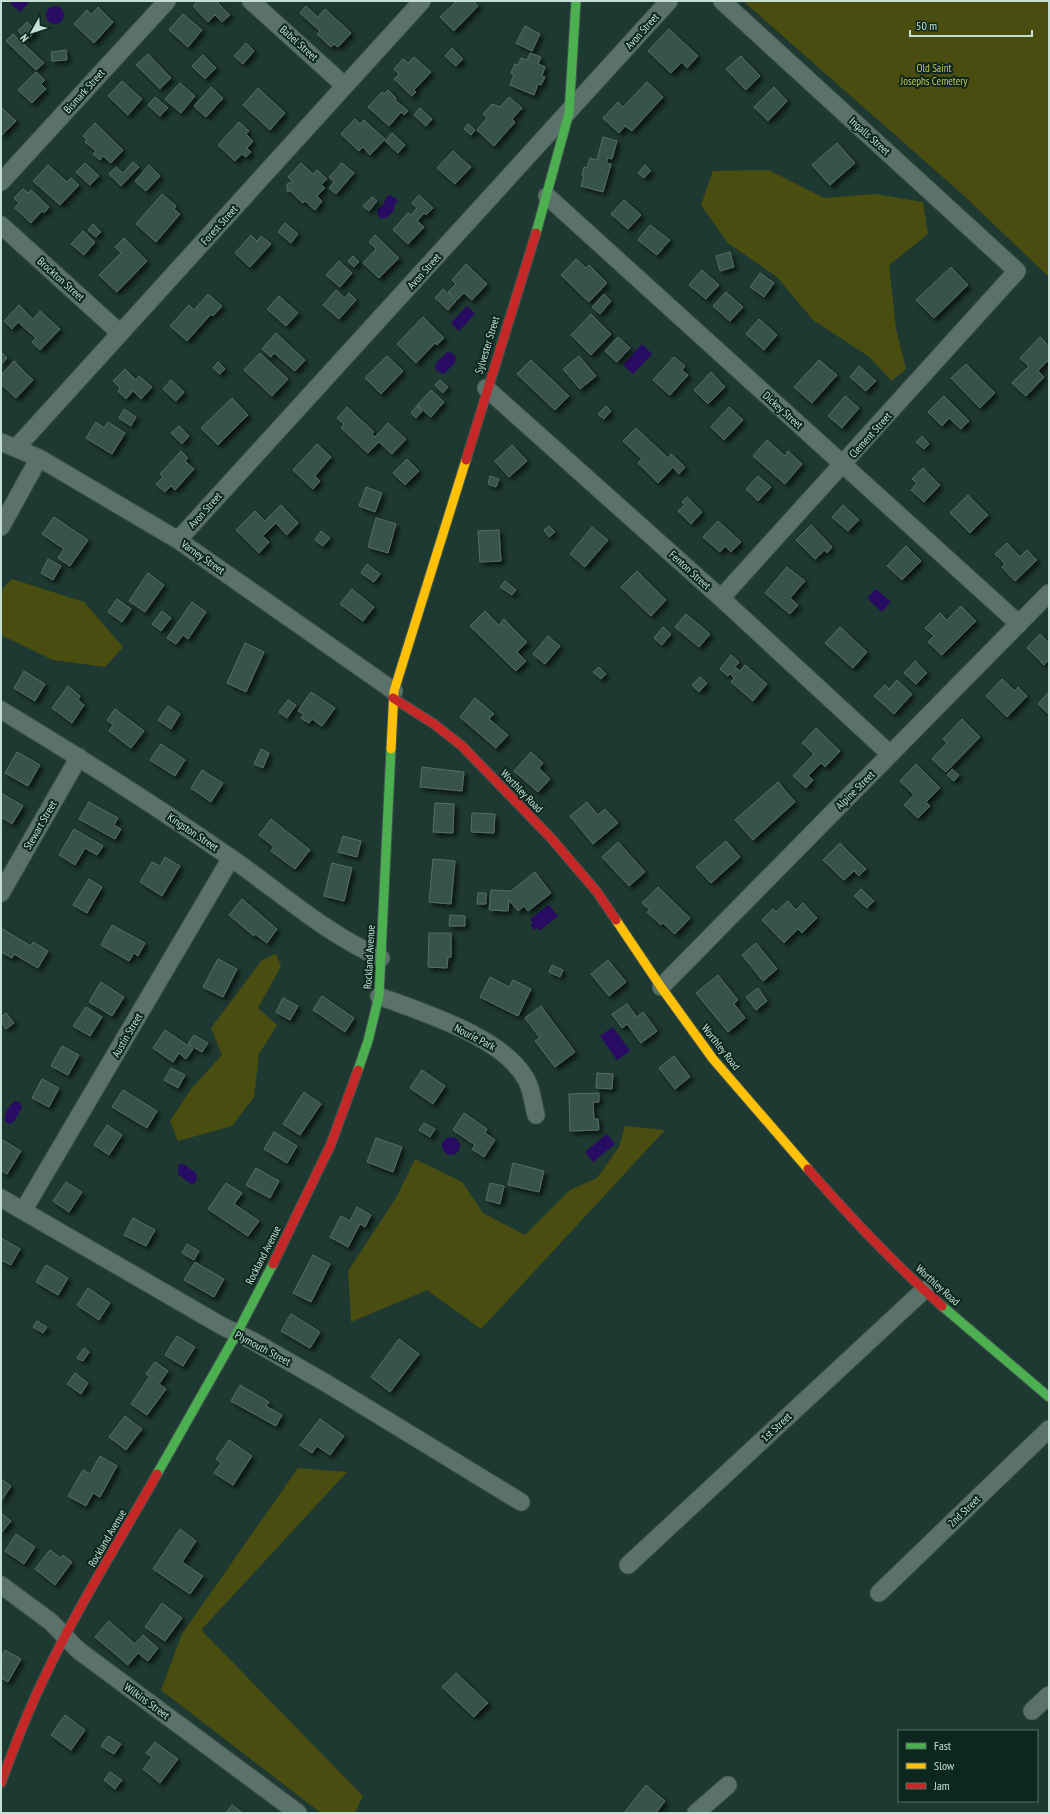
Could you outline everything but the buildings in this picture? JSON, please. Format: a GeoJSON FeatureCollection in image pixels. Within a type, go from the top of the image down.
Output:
{"type":"FeatureCollection","features":[{"type":"Feature","properties":{"kind":"street","name":"Bismark Street"},"geometry":{"type":"LineString","coordinates":[[1,182],[167,1]]}},
{"type":"Feature","properties":{"kind":"street","name":"Babel Street"},"geometry":{"type":"LineString","coordinates":[[251,1],[345,86]]}},
{"type":"Feature","properties":{"kind":"street","name":"Forest Street"},"geometry":{"type":"LineString","coordinates":[[9,445],[120,333],[422,1]]}},
{"type":"Feature","properties":{"kind":"street","name":"Sylvester Street"},"geometry":{"type":"LineString","coordinates":[[393,695],[486,388],[547,196],[568,113],[576,1]]}},
{"type":"Feature","properties":{"kind":"street","name":"Avon Street"},"geometry":{"type":"LineString","coordinates":[[178,540],[669,1]]}},
{"type":"Feature","properties":{"kind":"street","name":"Ingalls Street"},"geometry":{"type":"LineString","coordinates":[[722,1],[1018,271]]}},
{"type":"Feature","properties":{"kind":"street","name":"Dickey Street"},"geometry":{"type":"LineString","coordinates":[[547,196],[1019,624]]}},
{"type":"Feature","properties":{"kind":"street","name":"Brockton Street"},"geometry":{"type":"LineString","coordinates":[[1,226],[120,333]]}},
{"type":"Feature","properties":{"kind":"street","name":"Clement Street"},"geometry":{"type":"LineString","coordinates":[[721,598],[1018,271]]}},
{"type":"Feature","properties":{"kind":"street","name":"Fenton Street"},"geometry":{"type":"LineString","coordinates":[[486,388],[721,598],[890,754]]}},
{"type":"Feature","properties":{"kind":"street","name":"Varney Street"},"geometry":{"type":"LineString","coordinates":[[9,445],[39,458],[178,540],[393,695]]}},
{"type":"Feature","properties":{"kind":"street"},"geometry":{"type":"LineString","coordinates":[[1,527],[39,458]]}},
{"type":"Feature","properties":{"kind":"street","name":"Alpine Street"},"geometry":{"type":"LineString","coordinates":[[661,987],[1049,593]]}},
{"type":"Feature","properties":{"kind":"street","name":"Rockland Avenue"},"geometry":{"type":"LineString","coordinates":[[1,1783],[29,1709],[65,1636],[237,1333],[274,1263],[331,1144],[368,1041],[379,996],[382,958],[393,695]]}},
{"type":"Feature","properties":{"kind":"street","name":"Worthley Road"},"geometry":{"type":"LineString","coordinates":[[393,695],[462,746],[551,838],[598,892],[661,987],[713,1058],[850,1217],[924,1290],[1049,1397]]}},
{"type":"Feature","properties":{"kind":"street","name":"Kingston Street"},"geometry":{"type":"LineString","coordinates":[[1,710],[79,757],[231,858],[361,950],[382,958]]}},
{"type":"Feature","properties":{"kind":"street","name":"Stewart Street"},"geometry":{"type":"LineString","coordinates":[[1,892],[79,757]]}},
{"type":"Feature","properties":{"kind":"street","name":"Austin Street"},"geometry":{"type":"LineString","coordinates":[[23,1211],[231,858]]}},
{"type":"Feature","properties":{"kind":"street","name":"Nourie Park"},"geometry":{"type":"LineString","coordinates":[[379,996],[428,1014],[498,1048],[513,1061],[527,1080],[536,1115]]}},
{"type":"Feature","properties":{"kind":"street","name":"Plymouth Street"},"geometry":{"type":"LineString","coordinates":[[1,1198],[222,1326],[331,1386],[521,1502]]}},
{"type":"Feature","properties":{"kind":"street","name":"1st Street"},"geometry":{"type":"LineString","coordinates":[[628,1565],[924,1290]]}},
{"type":"Feature","properties":{"kind":"street","name":"2nd Street"},"geometry":{"type":"LineString","coordinates":[[879,1592],[1049,1429]]}},
{"type":"Feature","properties":{"kind":"street","name":"Wilkins Street"},"geometry":{"type":"LineString","coordinates":[[1,1585],[51,1622],[78,1650],[298,1813]]}},
{"type":"Feature","properties":{"kind":"street"},"geometry":{"type":"LineString","coordinates":[[1032,1711],[1049,1694]]}},
{"type":"Feature","properties":{"kind":"street"},"geometry":{"type":"LineString","coordinates":[[696,1813],[728,1785]]}},
{"type":"Feature","properties":{"kind":"green space","name":"Old Saint Josephs Cemetery"},"geometry":{"type":"Polygon","coordinates":[[[743,1],[1049,1],[1049,277],[961,193],[743,1]]]}},
{"type":"Feature","properties":{"kind":"green space"},"geometry":{"type":"Polygon","coordinates":[[[769,170],[824,198],[875,194],[923,202],[928,234],[889,265],[896,329],[906,369],[892,381],[868,356],[813,320],[777,277],[728,243],[701,205],[713,171],[769,170]]]}},
{"type":"Feature","properties":{"kind":"green space"},"geometry":{"type":"Polygon","coordinates":[[[12,579],[84,602],[123,647],[105,667],[53,660],[1,635],[1,590],[12,579]]]}},
{"type":"Feature","properties":{"kind":"green space"},"geometry":{"type":"Polygon","coordinates":[[[276,954],[281,966],[258,1008],[277,1025],[259,1054],[254,1097],[232,1126],[178,1141],[170,1121],[191,1089],[222,1055],[211,1028],[262,960],[276,954]]]}},
{"type":"Feature","properties":{"kind":"green space"},"geometry":{"type":"Polygon","coordinates":[[[625,1126],[665,1130],[481,1329],[427,1290],[351,1322],[348,1271],[396,1198],[415,1159],[462,1182],[483,1213],[525,1235],[570,1190],[597,1178],[619,1147],[625,1126]]]}},
{"type":"Feature","properties":{"kind":"green space"},"geometry":{"type":"Polygon","coordinates":[[[298,1468],[347,1472],[201,1630],[363,1796],[355,1813],[321,1813],[161,1690],[182,1634],[298,1468]]]}},
{"type":"Feature","properties":{"kind":"shaded area"},"geometry":{"type":"Polygon","coordinates":[[[12,1],[30,1],[20,12],[10,3],[12,1]]]}},
{"type":"Feature","properties":{"kind":"shaded area"},"geometry":{"type":"Polygon","coordinates":[[[51,6],[59,6],[64,11],[62,22],[59,24],[51,24],[46,19],[46,11],[51,6]]]}},
{"type":"Feature","properties":{"kind":"shaded area"},"geometry":{"type":"Polygon","coordinates":[[[390,195],[398,200],[394,206],[394,210],[386,218],[379,218],[377,210],[383,205],[387,196],[390,195]]]}},
{"type":"Feature","properties":{"kind":"shaded area"},"geometry":{"type":"Polygon","coordinates":[[[467,306],[475,314],[459,331],[451,323],[467,306]]]}},
{"type":"Feature","properties":{"kind":"shaded area"},"geometry":{"type":"Polygon","coordinates":[[[642,344],[652,354],[633,374],[623,365],[642,344]]]}},
{"type":"Feature","properties":{"kind":"shaded area"},"geometry":{"type":"Polygon","coordinates":[[[447,352],[452,353],[456,357],[455,363],[444,374],[437,371],[435,367],[437,362],[447,352]]]}},
{"type":"Feature","properties":{"kind":"shaded area"},"geometry":{"type":"Polygon","coordinates":[[[876,589],[891,602],[882,612],[867,598],[876,589]]]}},
{"type":"Feature","properties":{"kind":"shaded area"},"geometry":{"type":"Polygon","coordinates":[[[549,905],[558,916],[539,931],[537,928],[534,930],[530,925],[533,923],[530,919],[549,905]]]}},
{"type":"Feature","properties":{"kind":"shaded area"},"geometry":{"type":"Polygon","coordinates":[[[613,1027],[630,1051],[617,1060],[600,1036],[613,1027]]]}},
{"type":"Feature","properties":{"kind":"shaded area"},"geometry":{"type":"Polygon","coordinates":[[[15,1101],[19,1102],[22,1107],[14,1122],[8,1124],[5,1121],[5,1115],[9,1107],[15,1101]]]}},
{"type":"Feature","properties":{"kind":"shaded area"},"geometry":{"type":"Polygon","coordinates":[[[607,1134],[615,1144],[593,1162],[585,1152],[607,1134]]]}},
{"type":"Feature","properties":{"kind":"shaded area"},"geometry":{"type":"Polygon","coordinates":[[[447,1137],[455,1137],[460,1142],[458,1153],[455,1155],[447,1155],[442,1150],[442,1142],[447,1137]]]}},
{"type":"Feature","properties":{"kind":"shaded area"},"geometry":{"type":"Polygon","coordinates":[[[182,1163],[196,1173],[197,1179],[195,1183],[191,1184],[178,1174],[178,1166],[182,1163]]]}},
{"type":"Feature","properties":{"kind":"traffic: fast"},"geometry":{"type":"LineString","coordinates":[[536,233],[569,113],[576,1]]}},
{"type":"Feature","properties":{"kind":"traffic: fast"},"geometry":{"type":"LineString","coordinates":[[358,1070],[368,1041],[379,996],[391,749]]}},
{"type":"Feature","properties":{"kind":"traffic: fast"},"geometry":{"type":"LineString","coordinates":[[157,1474],[237,1333],[273,1264]]}},
{"type":"Feature","properties":{"kind":"traffic: fast"},"geometry":{"type":"LineString","coordinates":[[942,1306],[1049,1397]]}},
{"type":"Feature","properties":{"kind":"traffic: slow"},"geometry":{"type":"LineString","coordinates":[[391,749],[394,691],[466,460]]}},
{"type":"Feature","properties":{"kind":"traffic: slow"},"geometry":{"type":"LineString","coordinates":[[616,920],[661,987],[713,1059],[808,1169]]}},
{"type":"Feature","properties":{"kind":"traffic: jam"},"geometry":{"type":"LineString","coordinates":[[466,460],[536,233]]}},
{"type":"Feature","properties":{"kind":"traffic: jam"},"geometry":{"type":"LineString","coordinates":[[393,698],[434,724],[462,746],[551,838],[597,892],[616,920]]}},
{"type":"Feature","properties":{"kind":"traffic: jam"},"geometry":{"type":"LineString","coordinates":[[273,1264],[331,1144],[358,1070]]}},
{"type":"Feature","properties":{"kind":"traffic: jam"},"geometry":{"type":"LineString","coordinates":[[808,1169],[873,1240],[942,1306]]}},
{"type":"Feature","properties":{"kind":"traffic: jam"},"geometry":{"type":"LineString","coordinates":[[1,1783],[27,1716],[57,1651],[157,1474]]}}]}
